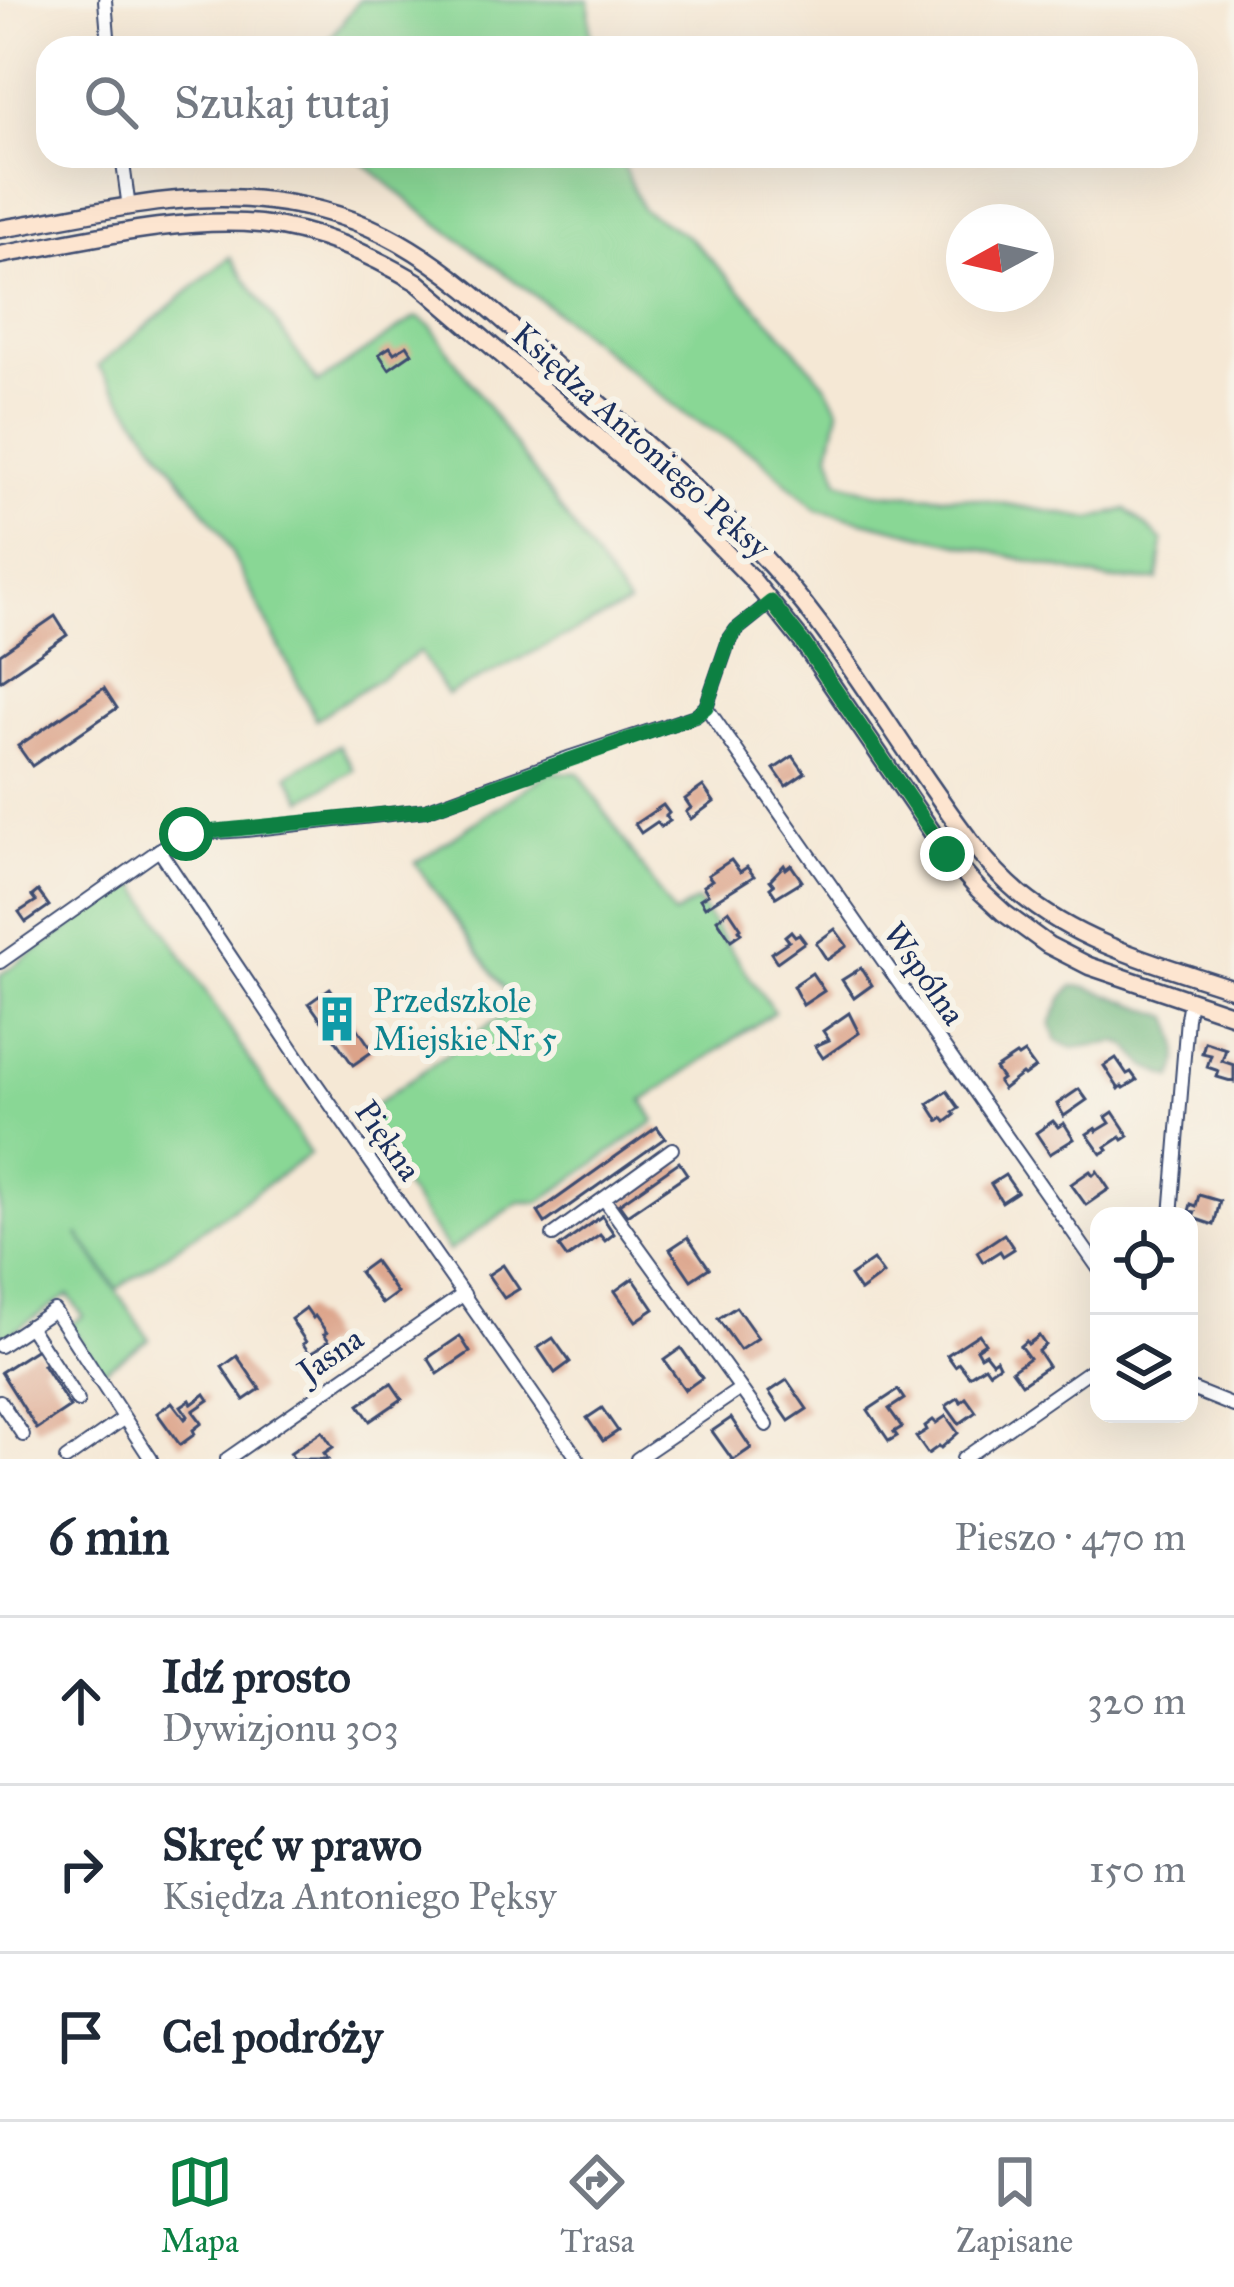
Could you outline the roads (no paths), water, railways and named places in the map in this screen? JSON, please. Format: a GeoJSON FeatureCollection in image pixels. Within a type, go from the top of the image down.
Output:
{"type":"FeatureCollection","features":[{"type":"Feature","properties":{"kind":"main road","name":"Księdza Antoniego Pęksy"},"geometry":{"type":"LineString","coordinates":[[0,229],[217,197],[286,203],[352,220],[397,241],[458,282],[746,536],[814,616],[968,839],[1008,884],[1094,941],[1234,989]]}},
{"type":"Feature","properties":{"kind":"main road","name":"Księdza Antoniego Pęksy"},"geometry":{"type":"LineString","coordinates":[[0,255],[160,229],[262,224],[305,232],[368,254],[417,282],[698,523],[804,644],[947,854],[978,889],[1065,955],[1234,1015]]}},
{"type":"Feature","properties":{"kind":"street"},"geometry":{"type":"LineString","coordinates":[[105,0],[108,36]]}},
{"type":"Feature","properties":{"kind":"street"},"geometry":{"type":"LineString","coordinates":[[124,168],[130,208]]}},
{"type":"Feature","properties":{"kind":"street"},"geometry":{"type":"LineString","coordinates":[[0,962],[186,834],[426,810],[695,716],[706,707],[729,640],[771,602]]}},
{"type":"Feature","properties":{"kind":"street","name":"Wspólna"},"geometry":{"type":"LineString","coordinates":[[706,707],[1090,1256]]}},
{"type":"Feature","properties":{"kind":"street","name":"Piękna"},"geometry":{"type":"LineString","coordinates":[[159,850],[578,1459]]}},
{"type":"Feature","properties":{"kind":"street"},"geometry":{"type":"LineString","coordinates":[[1172,1207],[1190,1001]]}},
{"type":"Feature","properties":{"kind":"street"},"geometry":{"type":"LineString","coordinates":[[553,1235],[672,1149]]}},
{"type":"Feature","properties":{"kind":"street"},"geometry":{"type":"LineString","coordinates":[[604,1198],[767,1425]]}},
{"type":"Feature","properties":{"kind":"street","name":"Jasna"},"geometry":{"type":"LineString","coordinates":[[227,1459],[464,1294]]}},
{"type":"Feature","properties":{"kind":"street"},"geometry":{"type":"LineString","coordinates":[[0,1346],[54,1310],[151,1459]]}},
{"type":"Feature","properties":{"kind":"street"},"geometry":{"type":"LineString","coordinates":[[29,1326],[78,1401]]}},
{"type":"Feature","properties":{"kind":"street"},"geometry":{"type":"LineString","coordinates":[[963,1459],[1090,1370]]}},
{"type":"Feature","properties":{"kind":"street"},"geometry":{"type":"LineString","coordinates":[[637,1459],[740,1389]]}},
{"type":"Feature","properties":{"kind":"street"},"geometry":{"type":"LineString","coordinates":[[1198,1392],[1234,1406]]}},
{"type":"Feature","properties":{"kind":"street"},"geometry":{"type":"LineString","coordinates":[[0,1401],[23,1435]]}},
{"type":"Feature","properties":{"kind":"street"},"geometry":{"type":"LineString","coordinates":[[66,1459],[124,1419]]}},
{"type":"Feature","properties":{"kind":"place","name":"Przedszkole Miejskie Nr 5"},"geometry":{"type":"Point","coordinates":[337,1019]}}]}
